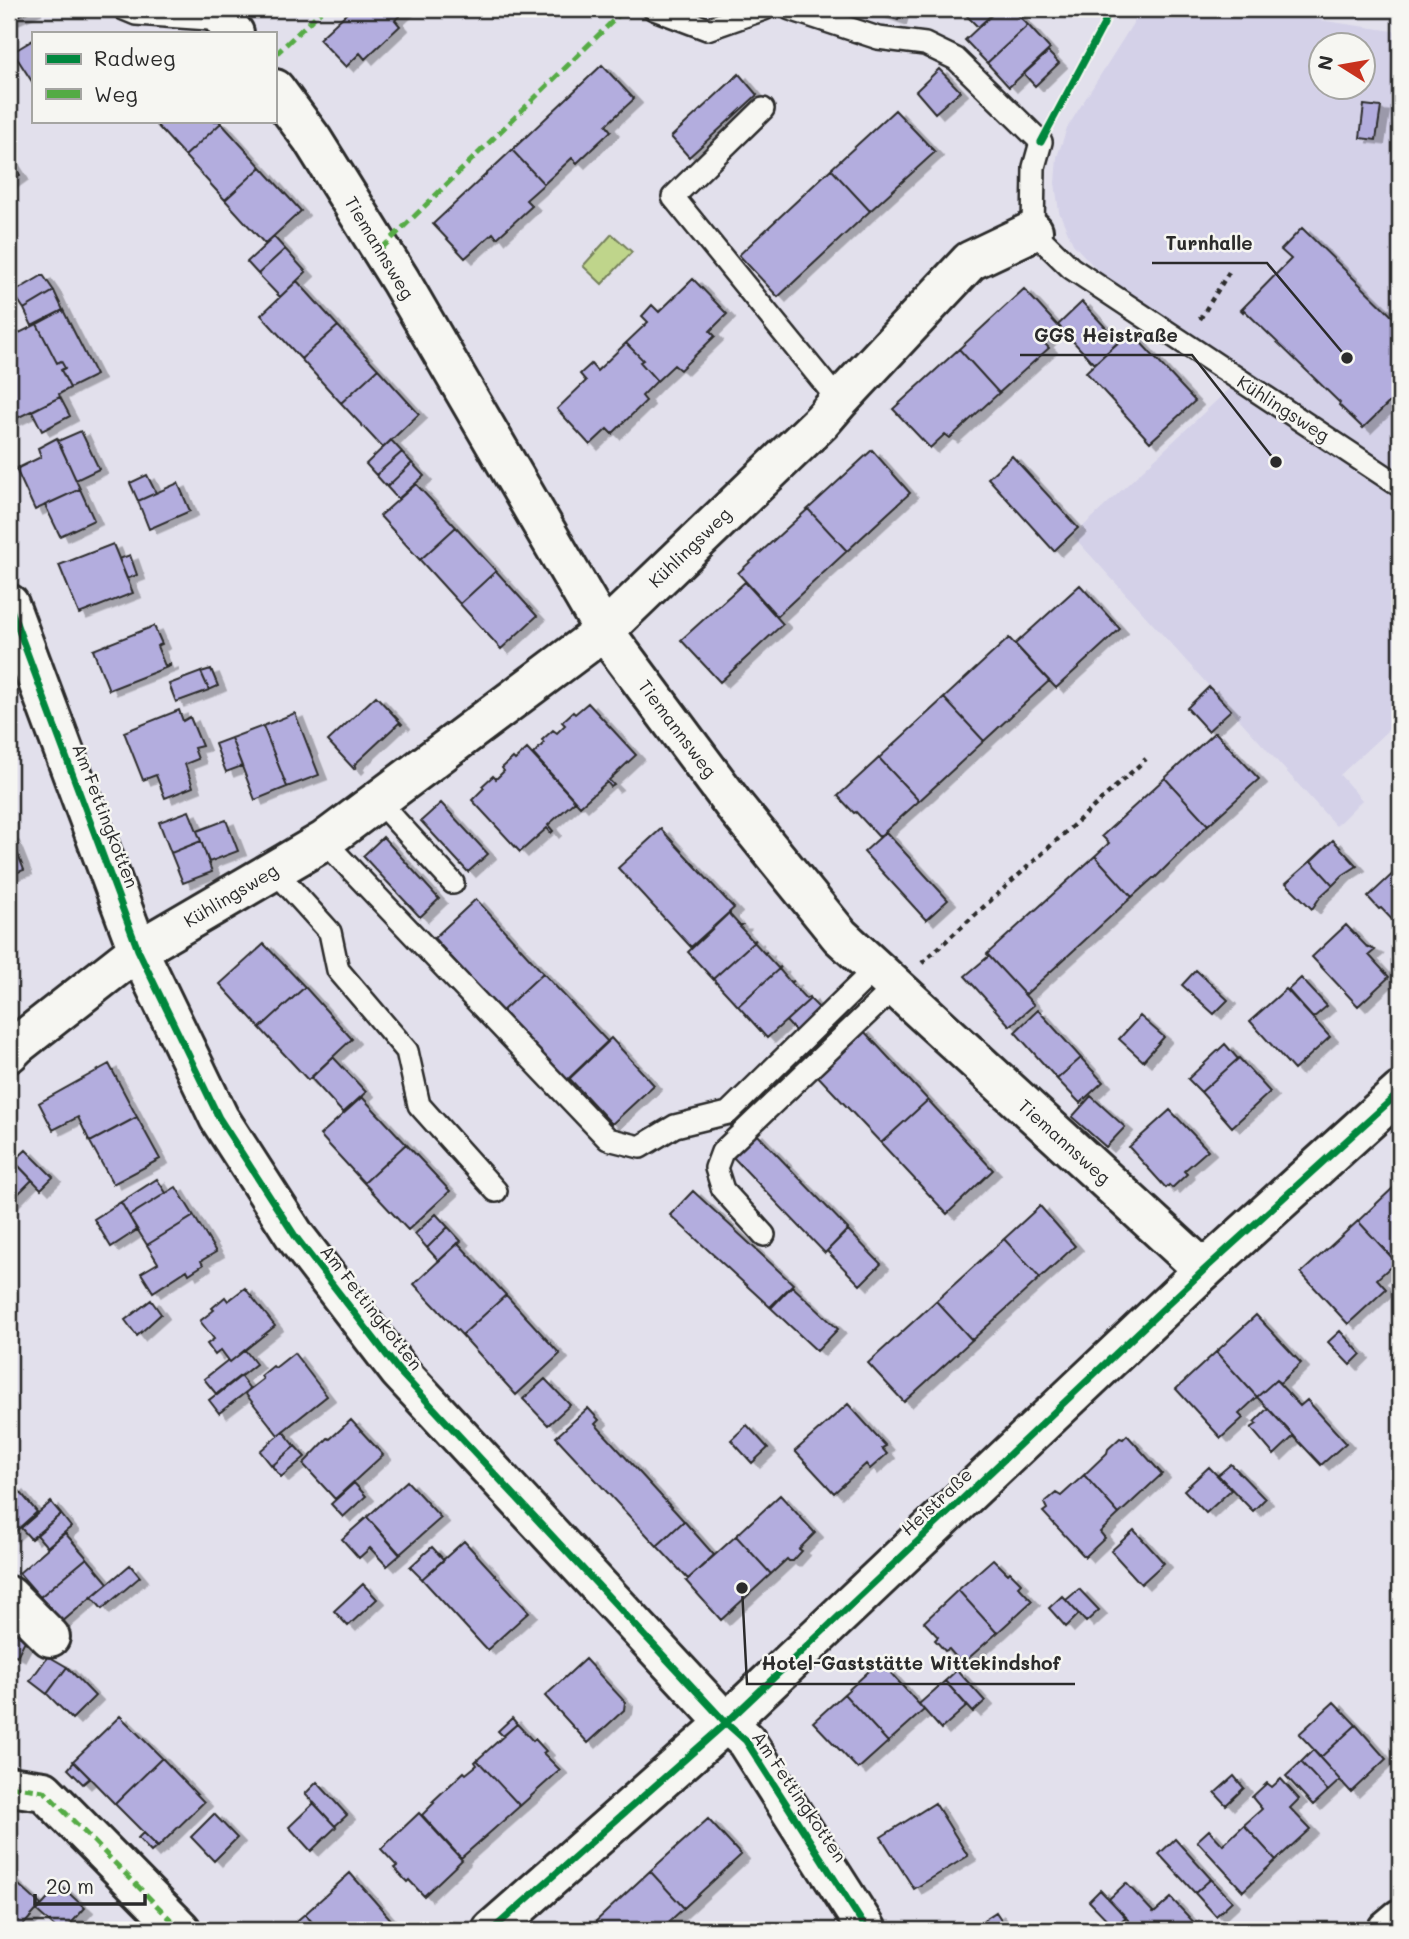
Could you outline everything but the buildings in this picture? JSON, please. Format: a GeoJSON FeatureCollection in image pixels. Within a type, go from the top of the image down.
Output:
{"type":"FeatureCollection","features":[{"type":"Feature","properties":{"kind":"street","name":"Tiemannsweg"},"geometry":{"type":"LineString","coordinates":[[276,90],[312,139],[400,279],[604,631],[741,814],[840,936],[1204,1270]]}},
{"type":"Feature","properties":{"kind":"street","name":"Kühlingsweg"},"geometry":{"type":"LineString","coordinates":[[9,1053],[138,950],[324,841],[604,631],[821,422],[970,261],[1032,231]]}},
{"type":"Feature","properties":{"kind":"street","name":"Am Fettingkotten"},"geometry":{"type":"LineString","coordinates":[[9,604],[138,950],[219,1118],[295,1236],[399,1371],[726,1723],[746,1741],[867,1930]]}},
{"type":"Feature","properties":{"kind":"street","name":"Heistraße"},"geometry":{"type":"LineString","coordinates":[[492,1930],[726,1723],[1204,1270],[1400,1093]]}},
{"type":"Feature","properties":{"kind":"street"},"geometry":{"type":"LineString","coordinates":[[9,1596],[50,1637]]}},
{"type":"Feature","properties":{"kind":"street"},"geometry":{"type":"LineString","coordinates":[[9,1786],[44,1791],[181,1930]]}},
{"type":"Feature","properties":{"kind":"street"},"geometry":{"type":"LineString","coordinates":[[1387,1930],[1400,1919]]}},
{"type":"Feature","properties":{"kind":"lane"},"geometry":{"type":"LineString","coordinates":[[124,9],[136,14],[229,27]]}},
{"type":"Feature","properties":{"kind":"lane"},"geometry":{"type":"LineString","coordinates":[[654,9],[707,29],[764,9]]}},
{"type":"Feature","properties":{"kind":"lane"},"geometry":{"type":"LineString","coordinates":[[790,9],[878,38],[925,44],[956,59],[1041,142],[1034,167],[1032,231]]}},
{"type":"Feature","properties":{"kind":"lane"},"geometry":{"type":"LineString","coordinates":[[763,109],[673,197],[839,401]]}},
{"type":"Feature","properties":{"kind":"lane","name":"Kühlingsweg"},"geometry":{"type":"LineString","coordinates":[[1032,231],[1070,268],[1400,486]]}},
{"type":"Feature","properties":{"kind":"lane"},"geometry":{"type":"LineString","coordinates":[[378,801],[453,883]]}},
{"type":"Feature","properties":{"kind":"lane"},"geometry":{"type":"LineString","coordinates":[[324,841],[608,1139],[640,1147],[675,1126],[728,1113],[885,978]]}},
{"type":"Feature","properties":{"kind":"lane"},"geometry":{"type":"LineString","coordinates":[[274,870],[330,932],[338,970],[407,1051],[419,1105],[496,1191]]}},
{"type":"Feature","properties":{"kind":"lane"},"geometry":{"type":"LineString","coordinates":[[764,1235],[723,1190],[716,1168],[722,1152],[885,978]]}},
{"type":"Feature","properties":{"kind":"path"},"geometry":{"type":"LineString","coordinates":[[1185,344],[1229,272]]}},
{"type":"Feature","properties":{"kind":"path"},"geometry":{"type":"LineString","coordinates":[[885,978],[1146,759]]}},
{"type":"Feature","properties":{"kind":"shaded area"},"geometry":{"type":"Polygon","coordinates":[[[1142,9],[1246,9],[1400,32],[1400,719],[1340,775],[1362,800],[1336,826],[1073,536],[1231,387],[1243,369],[1101,274],[1073,244],[1059,212],[1055,183],[1057,157],[1067,128],[1142,9]]]}},
{"type":"Feature","properties":{"kind":"green space"},"geometry":{"type":"Polygon","coordinates":[[[612,234],[632,252],[602,284],[583,266],[612,234]]]}},
{"type":"Feature","properties":{"kind":"marked path"},"geometry":{"type":"LineString","coordinates":[[276,54],[323,9]]}},
{"type":"Feature","properties":{"kind":"marked path"},"geometry":{"type":"LineString","coordinates":[[381,249],[625,9]]}},
{"type":"Feature","properties":{"kind":"marked path"},"geometry":{"type":"LineString","coordinates":[[9,1786],[44,1791],[181,1930]]}},
{"type":"Feature","properties":{"kind":"cycle path"},"geometry":{"type":"LineString","coordinates":[[1041,142],[1104,24],[1109,9]]}},
{"type":"Feature","properties":{"kind":"cycle path"},"geometry":{"type":"LineString","coordinates":[[9,604],[138,950],[219,1118],[295,1236],[399,1371],[726,1723],[746,1741],[867,1930]]}},
{"type":"Feature","properties":{"kind":"cycle path"},"geometry":{"type":"LineString","coordinates":[[492,1930],[726,1723],[1204,1270],[1400,1092]]}},
{"type":"Feature","properties":{"kind":"place","name":"Turnhalle"},"geometry":{"type":"Point","coordinates":[1347,358]}},
{"type":"Feature","properties":{"kind":"place","name":"GGS Heistraße"},"geometry":{"type":"Point","coordinates":[1276,462]}},
{"type":"Feature","properties":{"kind":"place","name":"Hotel-Gaststätte Wittekindshof"},"geometry":{"type":"Point","coordinates":[742,1588]}}]}
